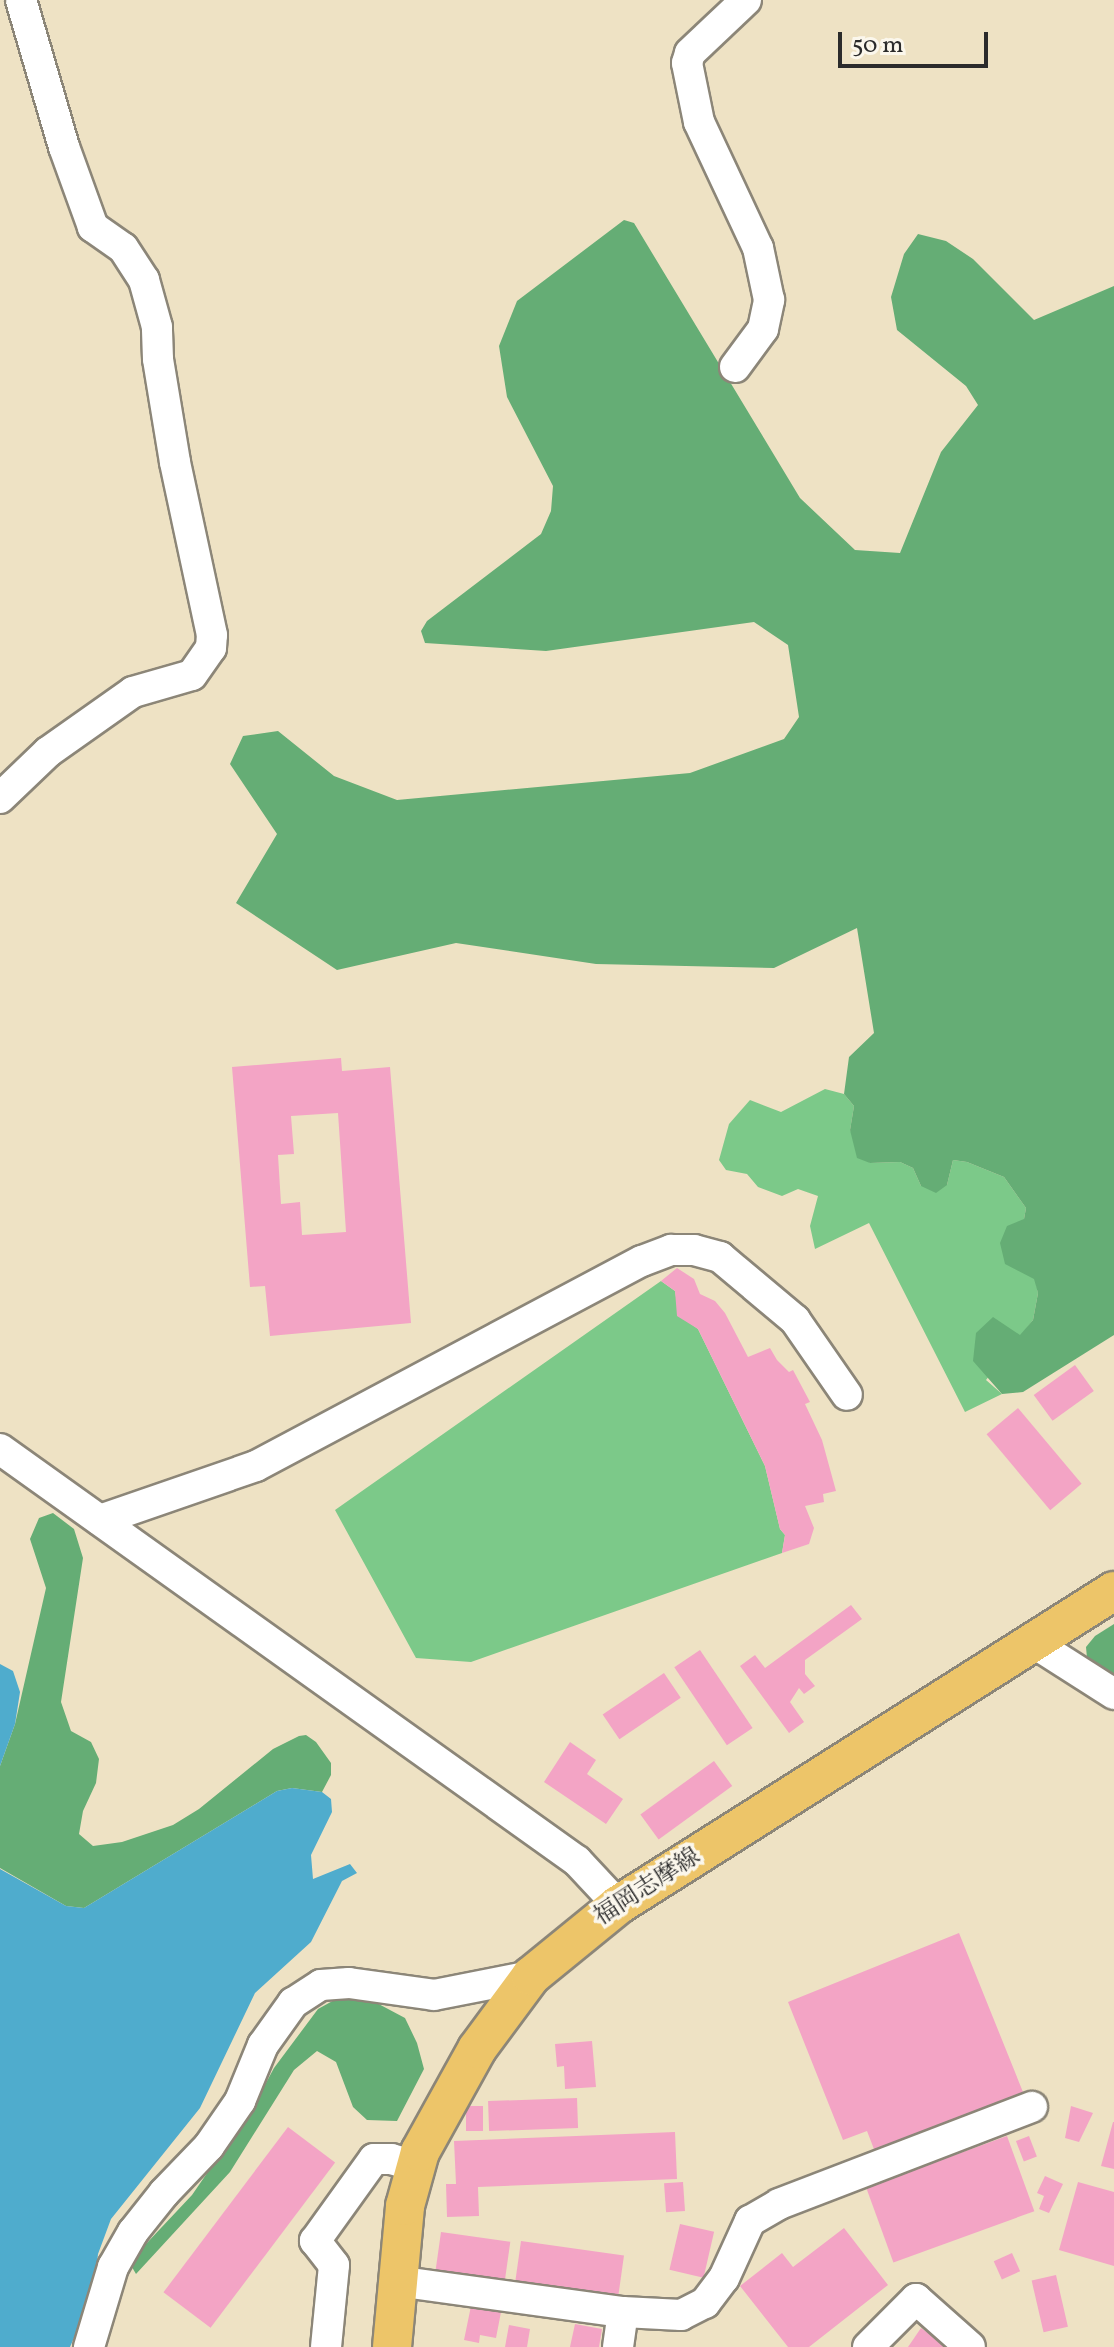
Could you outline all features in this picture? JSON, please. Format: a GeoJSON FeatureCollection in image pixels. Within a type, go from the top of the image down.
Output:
{"type":"FeatureCollection","features":[{"type":"Feature","properties":{"kind":"main road","name":"福岡志摩線"},"geometry":{"type":"LineString","coordinates":[[392,2347],[405,2206],[416,2166],[444,2106],[477,2049],[531,1976],[618,1905],[1114,1591]]}},
{"type":"Feature","properties":{"kind":"street"},"geometry":{"type":"LineString","coordinates":[[0,798],[48,752],[133,692],[192,675],[211,648],[212,635],[178,476],[158,359],[157,327],[144,280],[123,248],[93,227],[64,147],[21,0]]}},
{"type":"Feature","properties":{"kind":"street"},"geometry":{"type":"LineString","coordinates":[[735,367],[763,329],[769,300],[758,248],[699,122],[687,63],[690,53],[746,0]]}},
{"type":"Feature","properties":{"kind":"street"},"geometry":{"type":"LineString","coordinates":[[100,1520],[256,1466],[642,1261],[671,1250],[694,1250],[720,1257],[795,1320],[847,1395]]}},
{"type":"Feature","properties":{"kind":"street"},"geometry":{"type":"LineString","coordinates":[[0,1449],[577,1861],[618,1905]]}},
{"type":"Feature","properties":{"kind":"street"},"geometry":{"type":"LineString","coordinates":[[1034,1643],[1114,1694]]}},
{"type":"Feature","properties":{"kind":"street"},"geometry":{"type":"LineString","coordinates":[[89,2347],[113,2267],[133,2232],[164,2193],[209,2146],[240,2101],[263,2045],[293,2003],[321,1985],[349,1983],[434,1995],[531,1976]]}},
{"type":"Feature","properties":{"kind":"street"},"geometry":{"type":"LineString","coordinates":[[396,2281],[623,2312],[681,2315],[705,2303],[724,2278],[750,2221],[779,2204],[1032,2107]]}},
{"type":"Feature","properties":{"kind":"street"},"geometry":{"type":"LineString","coordinates":[[326,2347],[334,2265],[315,2241],[374,2159],[391,2159],[416,2166]]}},
{"type":"Feature","properties":{"kind":"street"},"geometry":{"type":"LineString","coordinates":[[868,2347],[916,2299],[970,2347]]}},
{"type":"Feature","properties":{"kind":"street"},"geometry":{"type":"LineString","coordinates":[[618,2347],[623,2312]]}},
{"type":"Feature","properties":{"kind":"green space"},"geometry":{"type":"Polygon","coordinates":[[[624,220],[634,223],[800,498],[855,550],[900,553],[941,452],[978,405],[966,386],[897,330],[891,297],[904,254],[918,234],[946,241],[973,259],[1034,320],[1114,286],[1114,1335],[1023,1392],[1002,1394],[973,1361],[976,1333],[993,1317],[1020,1335],[1033,1320],[1038,1293],[1034,1279],[1005,1264],[1000,1243],[1007,1226],[1024,1219],[1026,1208],[1004,1177],[967,1162],[953,1160],[947,1185],[936,1193],[921,1186],[913,1168],[900,1162],[870,1163],[857,1158],[850,1130],[854,1106],[844,1094],[849,1057],[874,1033],[857,928],[774,968],[596,964],[456,943],[337,970],[236,903],[277,834],[230,764],[243,736],[278,731],[334,776],[397,800],[690,773],[784,739],[799,717],[788,645],[754,622],[546,651],[425,643],[421,631],[427,621],[541,534],[551,511],[553,486],[507,397],[499,346],[517,301],[624,220]]]}},
{"type":"Feature","properties":{"kind":"green space"},"geometry":{"type":"Polygon","coordinates":[[[825,1089],[844,1094],[854,1106],[850,1130],[870,1163],[900,1162],[913,1168],[921,1186],[947,1185],[953,1160],[967,1162],[1004,1177],[1026,1208],[1024,1219],[1038,1293],[1033,1320],[986,1380],[1002,1394],[965,1412],[869,1223],[815,1249],[810,1226],[818,1196],[798,1189],[782,1196],[758,1187],[747,1174],[726,1170],[719,1160],[729,1124],[750,1100],[781,1112],[825,1089]]]}},
{"type":"Feature","properties":{"kind":"green space"},"geometry":{"type":"Polygon","coordinates":[[[661,1281],[675,1291],[679,1315],[698,1329],[765,1466],[780,1529],[785,1535],[782,1553],[471,1662],[416,1658],[335,1510],[661,1281]]]}},
{"type":"Feature","properties":{"kind":"green space"},"geometry":{"type":"Polygon","coordinates":[[[53,1513],[74,1529],[83,1558],[61,1702],[71,1731],[91,1742],[99,1759],[96,1783],[83,1811],[79,1834],[93,1846],[122,1842],[173,1825],[199,1809],[273,1749],[299,1736],[306,1735],[316,1742],[331,1763],[331,1775],[322,1792],[292,1788],[277,1791],[84,1908],[66,1906],[0,1868],[0,1766],[15,1724],[46,1588],[30,1539],[39,1518],[53,1513]]]}},
{"type":"Feature","properties":{"kind":"green space"},"geometry":{"type":"Polygon","coordinates":[[[1114,1624],[1114,1675],[1087,1658],[1086,1647],[1095,1636],[1114,1624]]]}},
{"type":"Feature","properties":{"kind":"green space"},"geometry":{"type":"Polygon","coordinates":[[[338,1998],[373,2001],[405,2018],[417,2043],[424,2069],[397,2121],[367,2120],[353,2107],[336,2062],[317,2051],[294,2070],[230,2172],[136,2274],[129,2262],[192,2195],[254,2105],[274,2068],[318,2009],[338,1998]]]}},
{"type":"Feature","properties":{"kind":"water"},"geometry":{"type":"Polygon","coordinates":[[[0,1664],[13,1671],[20,1692],[15,1724],[0,1766],[0,1664]]]}},
{"type":"Feature","properties":{"kind":"water"},"geometry":{"type":"Polygon","coordinates":[[[292,1788],[322,1792],[331,1799],[332,1812],[311,1855],[313,1879],[350,1864],[357,1873],[342,1881],[311,1942],[255,1993],[200,2108],[111,2219],[98,2254],[94,2292],[70,2347],[0,2347],[0,1869],[66,1906],[84,1908],[277,1791],[292,1788]]]}},
{"type":"Feature","properties":{"kind":"building"},"geometry":{"type":"Polygon","coordinates":[[[341,1058],[342,1071],[390,1067],[411,1323],[270,1336],[265,1286],[250,1287],[232,1067],[341,1058]],[[338,1113],[291,1116],[294,1154],[278,1155],[281,1204],[300,1202],[302,1235],[346,1232],[338,1113]]]}},
{"type":"Feature","properties":{"kind":"building"},"geometry":{"type":"Polygon","coordinates":[[[677,1268],[694,1279],[700,1294],[715,1301],[725,1313],[748,1357],[770,1348],[789,1372],[793,1370],[810,1402],[805,1404],[822,1440],[836,1491],[823,1494],[824,1502],[805,1506],[814,1528],[809,1544],[782,1553],[785,1535],[780,1529],[765,1466],[698,1329],[677,1316],[675,1291],[661,1281],[677,1268]]]}},
{"type":"Feature","properties":{"kind":"building"},"geometry":{"type":"Polygon","coordinates":[[[1075,1365],[1094,1391],[1053,1421],[1034,1395],[1075,1365]]]}},
{"type":"Feature","properties":{"kind":"building"},"geometry":{"type":"Polygon","coordinates":[[[1018,1408],[1082,1484],[1050,1510],[987,1434],[1018,1408]]]}},
{"type":"Feature","properties":{"kind":"building"},"geometry":{"type":"Polygon","coordinates":[[[851,1605],[862,1619],[805,1660],[805,1674],[815,1686],[804,1694],[799,1688],[790,1702],[804,1722],[789,1733],[740,1666],[755,1655],[765,1668],[851,1605]]]}},
{"type":"Feature","properties":{"kind":"building"},"geometry":{"type":"Polygon","coordinates":[[[700,1650],[753,1728],[727,1745],[674,1667],[700,1650]]]}},
{"type":"Feature","properties":{"kind":"building"},"geometry":{"type":"Polygon","coordinates":[[[664,1673],[681,1698],[619,1739],[603,1714],[664,1673]]]}},
{"type":"Feature","properties":{"kind":"building"},"geometry":{"type":"Polygon","coordinates":[[[570,1742],[596,1760],[587,1774],[623,1799],[606,1824],[544,1782],[570,1742]]]}},
{"type":"Feature","properties":{"kind":"building"},"geometry":{"type":"Polygon","coordinates":[[[714,1761],[732,1786],[659,1840],[640,1814],[714,1761]]]}},
{"type":"Feature","properties":{"kind":"building"},"geometry":{"type":"Polygon","coordinates":[[[959,1933],[1025,2097],[877,2157],[867,2131],[843,2140],[788,2002],[959,1933]]]}},
{"type":"Feature","properties":{"kind":"building"},"geometry":{"type":"Polygon","coordinates":[[[592,2041],[596,2087],[565,2089],[564,2066],[557,2067],[555,2044],[592,2041]]]}},
{"type":"Feature","properties":{"kind":"building"},"geometry":{"type":"Polygon","coordinates":[[[577,2098],[578,2128],[489,2131],[488,2101],[577,2098]]]}},
{"type":"Feature","properties":{"kind":"building"},"geometry":{"type":"Polygon","coordinates":[[[466,2106],[483,2106],[483,2131],[466,2131],[466,2106]]]}},
{"type":"Feature","properties":{"kind":"building"},"geometry":{"type":"Polygon","coordinates":[[[1071,2106],[1093,2113],[1079,2142],[1065,2138],[1071,2106]]]}},
{"type":"Feature","properties":{"kind":"building"},"geometry":{"type":"Polygon","coordinates":[[[1114,2122],[1114,2169],[1101,2166],[1114,2122]]]}},
{"type":"Feature","properties":{"kind":"building"},"geometry":{"type":"Polygon","coordinates":[[[288,2127],[335,2163],[211,2328],[163,2292],[288,2127]]]}},
{"type":"Feature","properties":{"kind":"building"},"geometry":{"type":"Polygon","coordinates":[[[675,2132],[677,2179],[478,2187],[479,2216],[447,2217],[446,2184],[456,2184],[454,2141],[675,2132]]]}},
{"type":"Feature","properties":{"kind":"building"},"geometry":{"type":"Polygon","coordinates":[[[1007,2136],[1034,2211],[893,2262],[866,2187],[1007,2136]]]}},
{"type":"Feature","properties":{"kind":"building"},"geometry":{"type":"Polygon","coordinates":[[[1029,2136],[1037,2157],[1024,2162],[1016,2141],[1029,2136]]]}},
{"type":"Feature","properties":{"kind":"building"},"geometry":{"type":"Polygon","coordinates":[[[1045,2176],[1063,2184],[1049,2213],[1039,2209],[1044,2196],[1037,2193],[1045,2176]]]}},
{"type":"Feature","properties":{"kind":"building"},"geometry":{"type":"Polygon","coordinates":[[[683,2182],[685,2211],[666,2212],[664,2183],[683,2182]]]}},
{"type":"Feature","properties":{"kind":"building"},"geometry":{"type":"Polygon","coordinates":[[[1078,2182],[1114,2192],[1114,2266],[1059,2250],[1078,2182]]]}},
{"type":"Feature","properties":{"kind":"building"},"geometry":{"type":"Polygon","coordinates":[[[680,2224],[714,2232],[704,2278],[669,2270],[680,2224]]]}},
{"type":"Feature","properties":{"kind":"building"},"geometry":{"type":"Polygon","coordinates":[[[844,2228],[888,2285],[809,2347],[788,2347],[740,2286],[782,2253],[793,2267],[844,2228]]]}},
{"type":"Feature","properties":{"kind":"building"},"geometry":{"type":"Polygon","coordinates":[[[441,2232],[510,2242],[505,2281],[435,2272],[441,2232]]]}},
{"type":"Feature","properties":{"kind":"building"},"geometry":{"type":"Polygon","coordinates":[[[521,2241],[624,2255],[618,2296],[515,2282],[521,2241]]]}},
{"type":"Feature","properties":{"kind":"building"},"geometry":{"type":"Polygon","coordinates":[[[1012,2253],[1020,2271],[1002,2279],[994,2261],[1012,2253]]]}},
{"type":"Feature","properties":{"kind":"building"},"geometry":{"type":"Polygon","coordinates":[[[1056,2275],[1068,2327],[1044,2332],[1032,2281],[1056,2275]]]}},
{"type":"Feature","properties":{"kind":"building"},"geometry":{"type":"Polygon","coordinates":[[[471,2306],[501,2312],[496,2338],[480,2335],[479,2343],[464,2340],[471,2306]]]}},
{"type":"Feature","properties":{"kind":"building"},"geometry":{"type":"Polygon","coordinates":[[[575,2324],[602,2329],[599,2347],[570,2347],[575,2324]]]}},
{"type":"Feature","properties":{"kind":"building"},"geometry":{"type":"Polygon","coordinates":[[[509,2325],[530,2329],[527,2347],[505,2347],[509,2325]]]}},
{"type":"Feature","properties":{"kind":"building"},"geometry":{"type":"Polygon","coordinates":[[[921,2328],[948,2347],[908,2347],[921,2328]]]}}]}
